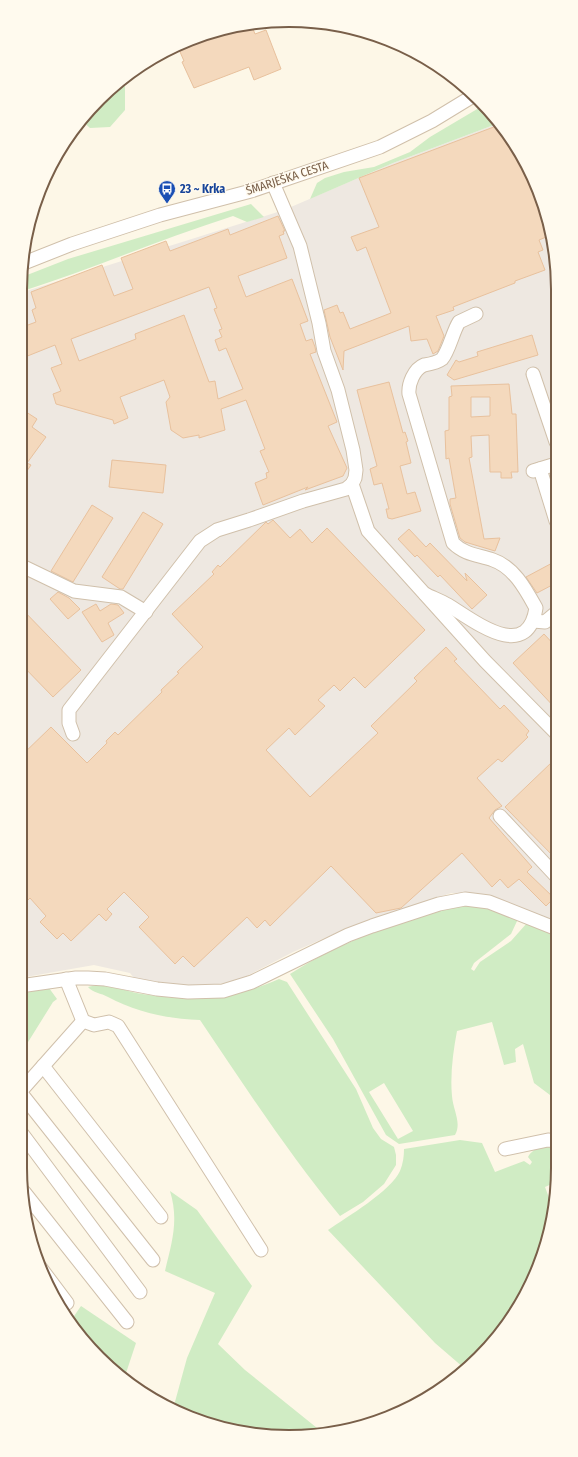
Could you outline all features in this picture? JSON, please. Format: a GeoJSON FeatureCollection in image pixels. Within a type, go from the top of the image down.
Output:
{"type":"FeatureCollection","features":[{"type":"Feature","properties":{"kind":"street","name":"ŠMARJEŠKA CESTA"},"geometry":{"type":"LineString","coordinates":[[29,261],[72,244],[160,215],[273,183],[380,147],[432,121],[469,99]]}},
{"type":"Feature","properties":{"kind":"street"},"geometry":{"type":"LineString","coordinates":[[73,734],[69,724],[69,710],[200,541],[217,530],[303,501],[346,489],[352,484],[356,470],[353,450],[338,390],[324,351],[319,323],[300,246],[273,183]]}},
{"type":"Feature","properties":{"kind":"street"},"geometry":{"type":"LineString","coordinates":[[425,594],[447,604],[473,622],[501,635],[521,633],[529,630],[534,621],[536,608],[518,579],[510,571],[494,560],[474,555],[459,549],[453,543],[409,394],[408,385],[413,376],[422,366],[434,363],[442,358],[459,322],[476,314]]}},
{"type":"Feature","properties":{"kind":"street"},"geometry":{"type":"LineString","coordinates":[[533,374],[551,427]]}},
{"type":"Feature","properties":{"kind":"street"},"geometry":{"type":"LineString","coordinates":[[551,466],[536,470],[551,508]]}},
{"type":"Feature","properties":{"kind":"street"},"geometry":{"type":"LineString","coordinates":[[352,484],[368,531],[485,661],[551,728]]}},
{"type":"Feature","properties":{"kind":"street"},"geometry":{"type":"LineString","coordinates":[[27,568],[74,591],[121,597],[146,612]]}},
{"type":"Feature","properties":{"kind":"street"},"geometry":{"type":"LineString","coordinates":[[534,621],[545,622],[551,617]]}},
{"type":"Feature","properties":{"kind":"street"},"geometry":{"type":"LineString","coordinates":[[500,816],[551,871]]}},
{"type":"Feature","properties":{"kind":"street"},"geometry":{"type":"LineString","coordinates":[[27,985],[66,979],[105,979],[157,989],[188,992],[223,991],[252,982],[348,935],[439,904],[465,899],[489,902],[551,927]]}},
{"type":"Feature","properties":{"kind":"street"},"geometry":{"type":"LineString","coordinates":[[66,979],[83,1021],[94,1025],[109,1022],[118,1026],[261,1250]]}},
{"type":"Feature","properties":{"kind":"street"},"geometry":{"type":"LineString","coordinates":[[27,1084],[83,1021]]}},
{"type":"Feature","properties":{"kind":"street"},"geometry":{"type":"LineString","coordinates":[[43,1066],[161,1216]]}},
{"type":"Feature","properties":{"kind":"street"},"geometry":{"type":"LineString","coordinates":[[27,1101],[152,1260]]}},
{"type":"Feature","properties":{"kind":"street"},"geometry":{"type":"LineString","coordinates":[[505,1148],[551,1140]]}},
{"type":"Feature","properties":{"kind":"street"},"geometry":{"type":"LineString","coordinates":[[27,1141],[140,1292]]}},
{"type":"Feature","properties":{"kind":"street"},"geometry":{"type":"LineString","coordinates":[[29,1198],[127,1322]]}},
{"type":"Feature","properties":{"kind":"street"},"geometry":{"type":"LineString","coordinates":[[57,1290],[67,1303]]}},
{"type":"Feature","properties":{"kind":"shaded area"},"geometry":{"type":"Polygon","coordinates":[[[493,125],[507,143],[524,173],[537,205],[546,238],[549,255],[551,289],[551,920],[490,897],[472,893],[451,893],[343,930],[293,952],[241,979],[226,983],[202,986],[173,985],[134,978],[130,973],[94,965],[27,977],[27,291],[284,210],[393,163],[493,125]]]}},
{"type":"Feature","properties":{"kind":"green space"},"geometry":{"type":"Polygon","coordinates":[[[125,85],[125,110],[110,127],[90,128],[86,124],[92,116],[125,85]]]}},
{"type":"Feature","properties":{"kind":"green space"},"geometry":{"type":"Polygon","coordinates":[[[478,108],[493,125],[393,163],[310,199],[317,183],[325,178],[344,172],[374,167],[410,152],[430,137],[478,108]]]}},
{"type":"Feature","properties":{"kind":"green space"},"geometry":{"type":"Polygon","coordinates":[[[251,204],[264,217],[247,222],[233,216],[179,234],[74,274],[27,290],[28,275],[68,259],[251,204]]]}},
{"type":"Feature","properties":{"kind":"green space"},"geometry":{"type":"Polygon","coordinates":[[[466,903],[477,903],[518,919],[511,934],[474,963],[471,969],[474,971],[480,962],[511,941],[527,923],[551,932],[551,1096],[534,1083],[523,1044],[515,1049],[516,1062],[504,1065],[492,1022],[457,1031],[451,1080],[451,1088],[458,1126],[455,1135],[399,1144],[386,1135],[333,1039],[290,974],[332,950],[397,924],[466,903]],[[384,1083],[369,1092],[398,1139],[413,1131],[384,1083]]]}},
{"type":"Feature","properties":{"kind":"green space"},"geometry":{"type":"Polygon","coordinates":[[[279,979],[287,982],[356,1089],[373,1128],[381,1139],[394,1147],[396,1165],[384,1184],[363,1202],[340,1216],[285,1144],[200,1020],[176,1018],[141,1011],[95,992],[88,987],[108,986],[161,997],[196,998],[228,995],[261,986],[279,979]]]}},
{"type":"Feature","properties":{"kind":"green space"},"geometry":{"type":"Polygon","coordinates":[[[49,988],[57,999],[53,1002],[27,1044],[27,992],[49,988]]]}},
{"type":"Feature","properties":{"kind":"green space"},"geometry":{"type":"Polygon","coordinates":[[[460,1140],[482,1143],[495,1172],[524,1161],[530,1165],[532,1162],[528,1157],[531,1153],[541,1147],[551,1145],[550,1185],[545,1187],[549,1202],[542,1236],[531,1268],[507,1314],[486,1341],[461,1366],[435,1343],[328,1230],[368,1203],[388,1187],[400,1171],[404,1149],[460,1140]]]}},
{"type":"Feature","properties":{"kind":"green space"},"geometry":{"type":"Polygon","coordinates":[[[170,1191],[197,1210],[252,1286],[218,1344],[245,1370],[317,1428],[289,1430],[255,1428],[221,1421],[174,1404],[187,1358],[215,1293],[165,1271],[174,1231],[173,1202],[170,1191]]]}},
{"type":"Feature","properties":{"kind":"green space"},"geometry":{"type":"Polygon","coordinates":[[[81,1306],[136,1343],[126,1373],[92,1341],[73,1317],[81,1306]]]}},
{"type":"Feature","properties":{"kind":"building"},"geometry":{"type":"Polygon","coordinates":[[[253,29],[255,34],[266,30],[281,69],[254,80],[249,67],[194,88],[182,62],[184,61],[180,51],[189,47],[238,32],[253,29]]]}},
{"type":"Feature","properties":{"kind":"building"},"geometry":{"type":"Polygon","coordinates":[[[494,127],[516,158],[537,205],[546,237],[539,240],[543,250],[538,252],[545,270],[453,307],[454,310],[436,316],[444,336],[438,351],[433,354],[427,339],[411,341],[409,326],[344,351],[343,370],[330,337],[324,310],[337,305],[340,313],[343,312],[350,329],[391,313],[366,247],[357,251],[351,237],[379,227],[359,178],[494,127]]]}},
{"type":"Feature","properties":{"kind":"building"},"geometry":{"type":"Polygon","coordinates":[[[278,216],[285,231],[283,231],[284,234],[279,236],[287,258],[238,276],[246,297],[292,279],[308,321],[300,324],[306,341],[312,339],[316,352],[310,354],[337,422],[328,426],[347,468],[343,476],[305,490],[308,487],[263,505],[255,483],[267,478],[266,473],[269,472],[260,451],[265,449],[246,400],[221,409],[225,430],[199,438],[199,435],[183,438],[171,430],[166,402],[170,397],[164,380],[120,397],[128,418],[114,424],[113,420],[56,404],[53,394],[61,391],[51,368],[62,364],[55,345],[27,356],[27,325],[36,322],[32,310],[36,308],[31,292],[102,265],[114,296],[133,289],[121,258],[166,241],[170,251],[228,229],[230,235],[278,216]],[[209,287],[71,339],[79,361],[136,339],[135,334],[184,315],[209,382],[215,381],[218,399],[243,389],[226,348],[219,351],[215,340],[222,337],[219,330],[222,329],[214,309],[217,308],[209,287]]]}},
{"type":"Feature","properties":{"kind":"building"},"geometry":{"type":"Polygon","coordinates":[[[532,335],[538,355],[454,380],[447,375],[456,360],[459,362],[478,356],[477,352],[532,335]]]}},
{"type":"Feature","properties":{"kind":"building"},"geometry":{"type":"Polygon","coordinates":[[[389,382],[403,433],[405,432],[408,441],[406,442],[411,463],[400,466],[407,494],[415,492],[421,511],[392,519],[388,518],[386,509],[389,509],[382,483],[374,485],[370,469],[377,466],[357,390],[389,382]]]}},
{"type":"Feature","properties":{"kind":"building"},"geometry":{"type":"Polygon","coordinates":[[[509,384],[512,414],[516,414],[518,472],[511,472],[512,478],[501,478],[501,472],[490,472],[489,435],[471,436],[472,457],[469,458],[484,539],[500,538],[495,551],[465,542],[460,538],[450,504],[450,499],[456,498],[449,458],[446,459],[445,431],[449,430],[449,397],[452,396],[451,386],[509,384]],[[471,397],[471,417],[490,416],[490,397],[471,397]]]}},
{"type":"Feature","properties":{"kind":"building"},"geometry":{"type":"Polygon","coordinates":[[[27,413],[37,419],[32,427],[46,437],[27,463],[27,413]]]}},
{"type":"Feature","properties":{"kind":"building"},"geometry":{"type":"Polygon","coordinates":[[[112,460],[166,465],[163,493],[109,487],[112,460]]]}},
{"type":"Feature","properties":{"kind":"building"},"geometry":{"type":"Polygon","coordinates":[[[27,463],[31,465],[27,471],[27,463]]]}},
{"type":"Feature","properties":{"kind":"building"},"geometry":{"type":"Polygon","coordinates":[[[92,505],[113,518],[73,582],[51,571],[92,505]]]}},
{"type":"Feature","properties":{"kind":"building"},"geometry":{"type":"Polygon","coordinates":[[[143,512],[163,524],[123,589],[120,589],[102,577],[143,512]]]}},
{"type":"Feature","properties":{"kind":"building"},"geometry":{"type":"Polygon","coordinates":[[[273,520],[290,538],[300,529],[312,543],[327,528],[425,630],[365,688],[354,677],[340,691],[334,685],[318,700],[325,706],[295,735],[289,728],[266,750],[310,797],[378,733],[371,726],[417,681],[414,678],[446,647],[457,659],[454,661],[500,709],[504,705],[529,731],[526,735],[528,737],[502,762],[498,759],[477,778],[502,806],[495,810],[489,818],[532,867],[527,872],[551,895],[551,901],[546,906],[519,879],[508,888],[500,879],[492,887],[462,853],[401,908],[376,913],[331,866],[270,926],[265,920],[257,928],[247,917],[194,967],[183,956],[175,964],[139,927],[149,917],[124,892],[107,909],[112,914],[106,921],[99,914],[71,941],[63,933],[57,939],[40,922],[46,916],[30,898],[27,901],[27,750],[51,727],[87,763],[107,743],[106,741],[115,732],[118,735],[162,692],[161,690],[179,673],[177,672],[203,647],[172,614],[214,574],[212,572],[218,565],[220,567],[266,522],[268,524],[273,520]]]}},
{"type":"Feature","properties":{"kind":"building"},"geometry":{"type":"Polygon","coordinates":[[[409,529],[426,547],[430,543],[467,581],[465,573],[487,595],[472,609],[440,575],[438,577],[417,555],[415,557],[398,539],[409,529]]]}},
{"type":"Feature","properties":{"kind":"building"},"geometry":{"type":"Polygon","coordinates":[[[551,564],[551,586],[537,593],[526,577],[551,564]]]}},
{"type":"Feature","properties":{"kind":"building"},"geometry":{"type":"Polygon","coordinates":[[[58,592],[69,598],[80,609],[68,619],[50,599],[58,592]]]}},
{"type":"Feature","properties":{"kind":"building"},"geometry":{"type":"Polygon","coordinates":[[[96,604],[100,611],[111,604],[118,605],[124,613],[108,623],[114,635],[102,642],[82,612],[96,604]]]}},
{"type":"Feature","properties":{"kind":"building"},"geometry":{"type":"Polygon","coordinates":[[[27,614],[81,670],[53,697],[27,670],[27,614]]]}},
{"type":"Feature","properties":{"kind":"building"},"geometry":{"type":"Polygon","coordinates":[[[544,634],[551,642],[551,704],[513,663],[544,634]]]}},
{"type":"Feature","properties":{"kind":"building"},"geometry":{"type":"Polygon","coordinates":[[[551,763],[551,854],[505,807],[551,763]]]}},
{"type":"Feature","properties":{"kind":"place","name":"23 ~ Krka"},"geometry":{"type":"Point","coordinates":[167,204]}}]}
